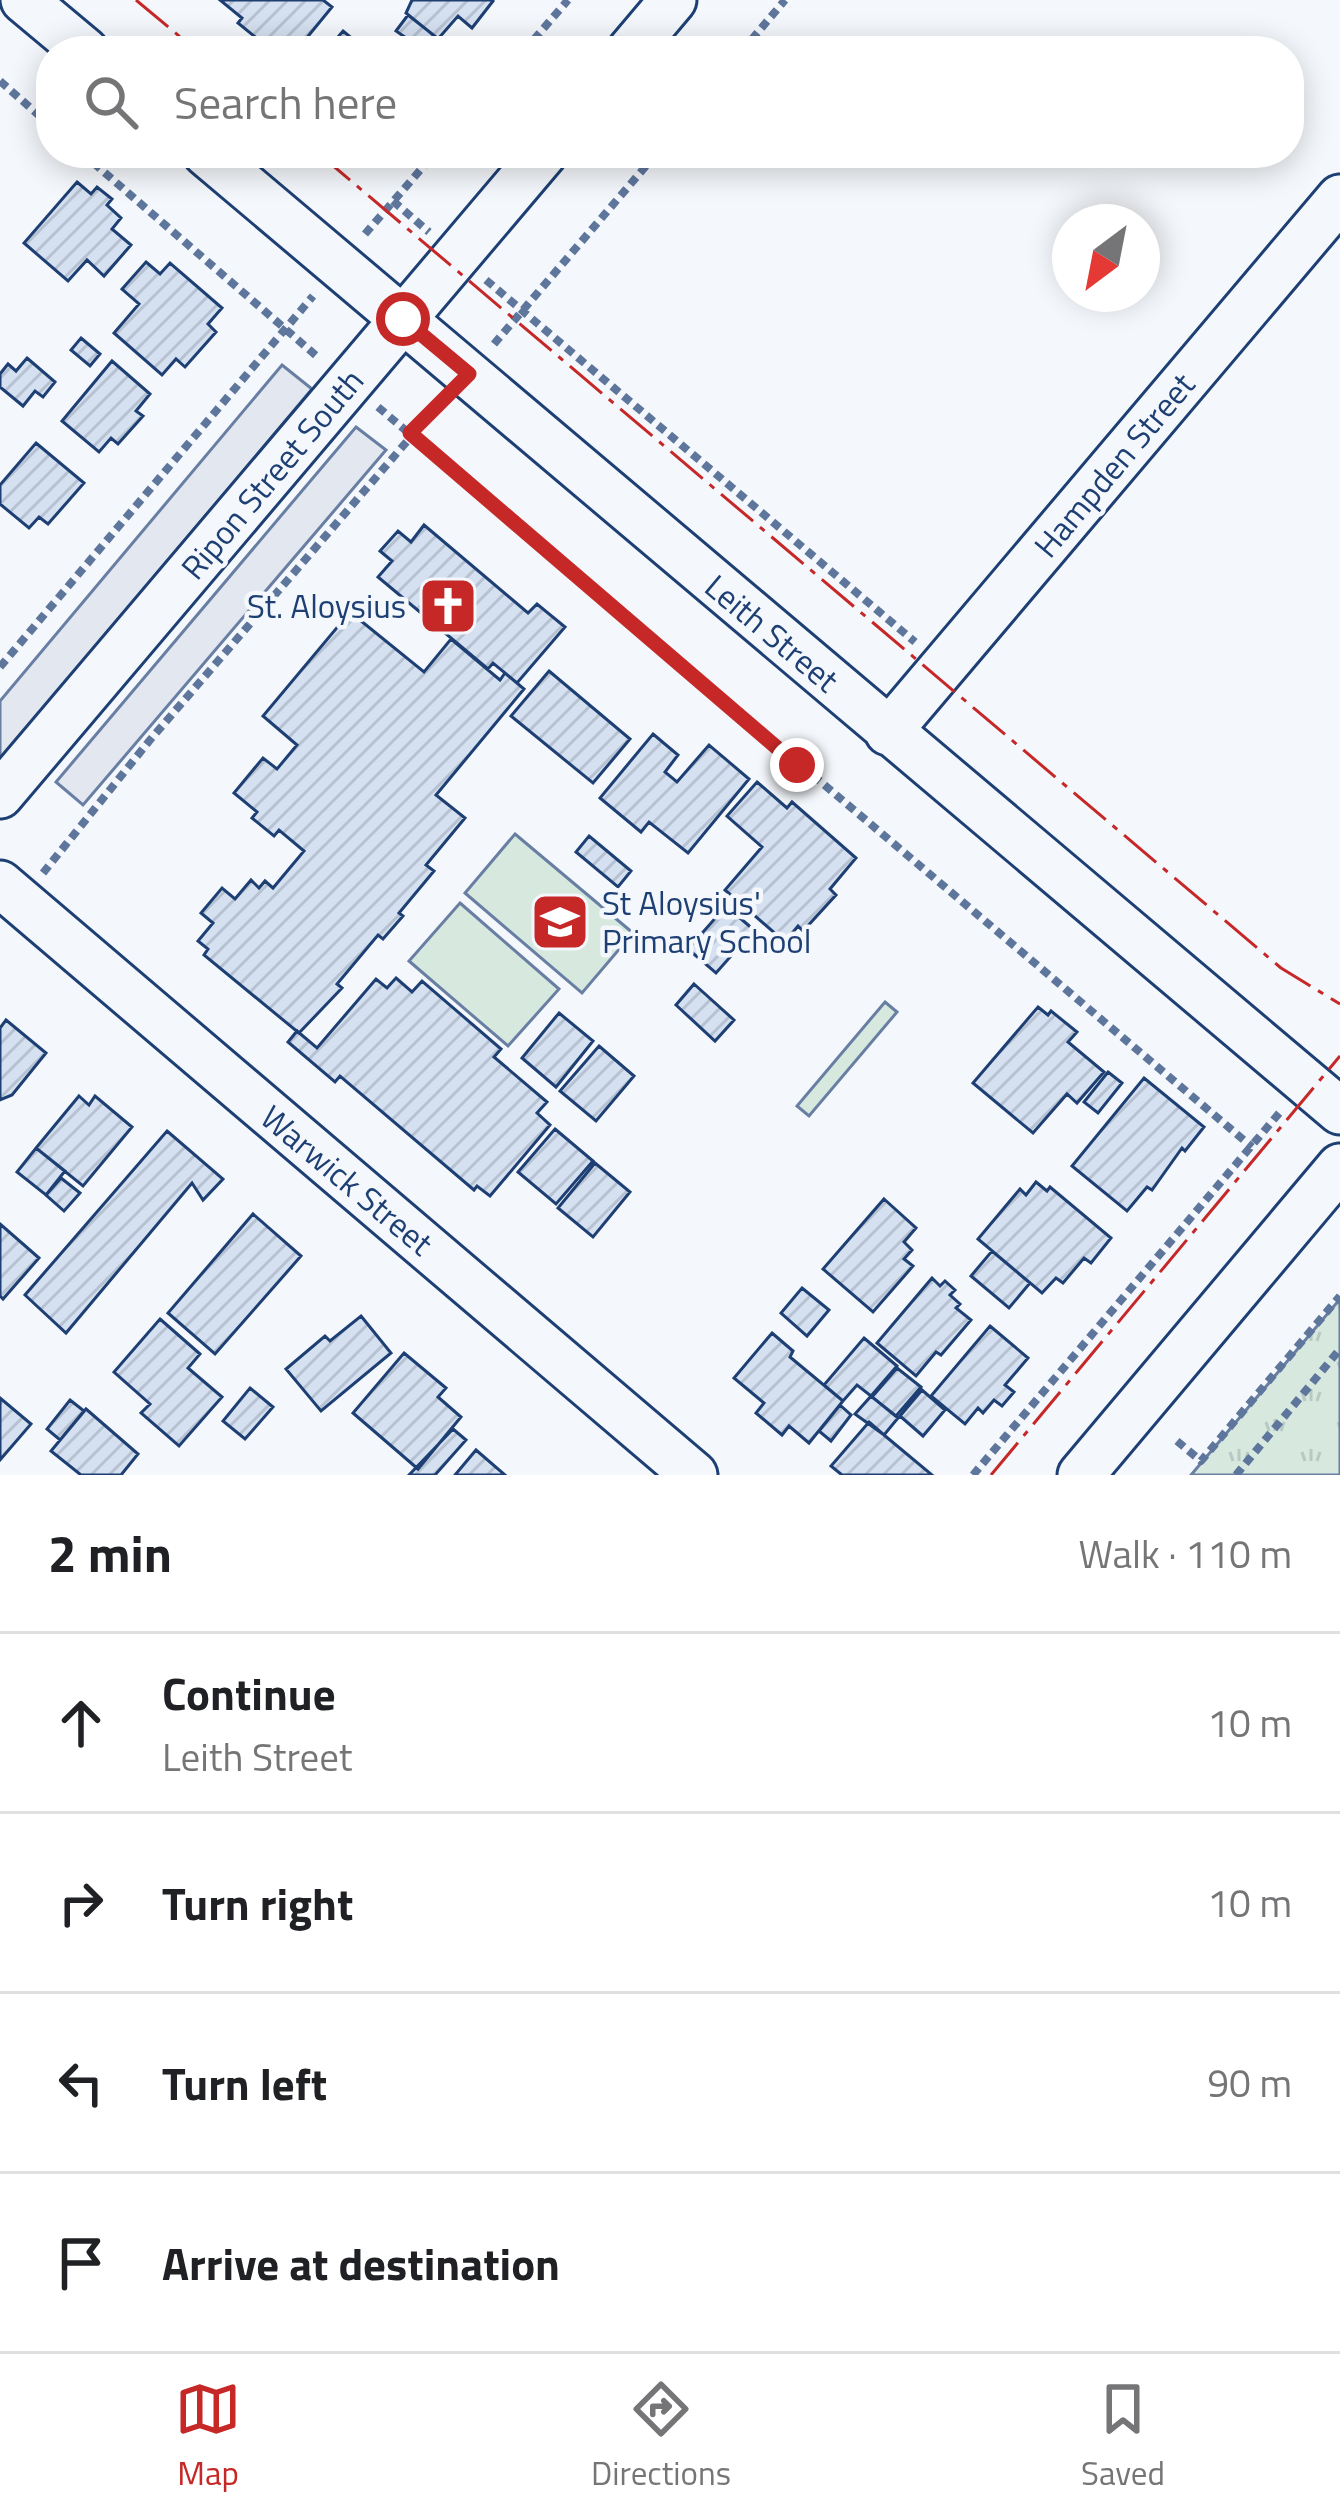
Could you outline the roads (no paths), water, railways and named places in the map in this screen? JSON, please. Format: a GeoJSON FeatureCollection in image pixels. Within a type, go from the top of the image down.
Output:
{"type":"FeatureCollection","features":[{"type":"Feature","properties":{"kind":"street"},"geometry":{"type":"LineString","coordinates":[[24,0],[67,36]]}},
{"type":"Feature","properties":{"kind":"street"},"geometry":{"type":"LineString","coordinates":[[643,36],[673,0]]}},
{"type":"Feature","properties":{"kind":"street","name":"Leith Street"},"geometry":{"type":"LineString","coordinates":[[224,168],[1340,1111]]}},
{"type":"Feature","properties":{"kind":"street","name":"Ripon Street South"},"geometry":{"type":"LineString","coordinates":[[0,796],[531,168]]}},
{"type":"Feature","properties":{"kind":"street","name":"Hampden Street"},"geometry":{"type":"LineString","coordinates":[[888,732],[1340,198]]}},
{"type":"Feature","properties":{"kind":"street","name":"Warwick Street"},"geometry":{"type":"LineString","coordinates":[[10,893],[694,1475]]}},
{"type":"Feature","properties":{"kind":"street"},"geometry":{"type":"LineString","coordinates":[[1081,1475],[1340,1167]]}},
{"type":"Feature","properties":{"kind":"place","name":"St. Aloysius"},"geometry":{"type":"Point","coordinates":[448,606]}},
{"type":"Feature","properties":{"kind":"place","name":"St Aloysius' Primary School"},"geometry":{"type":"Point","coordinates":[560,922]}}]}
